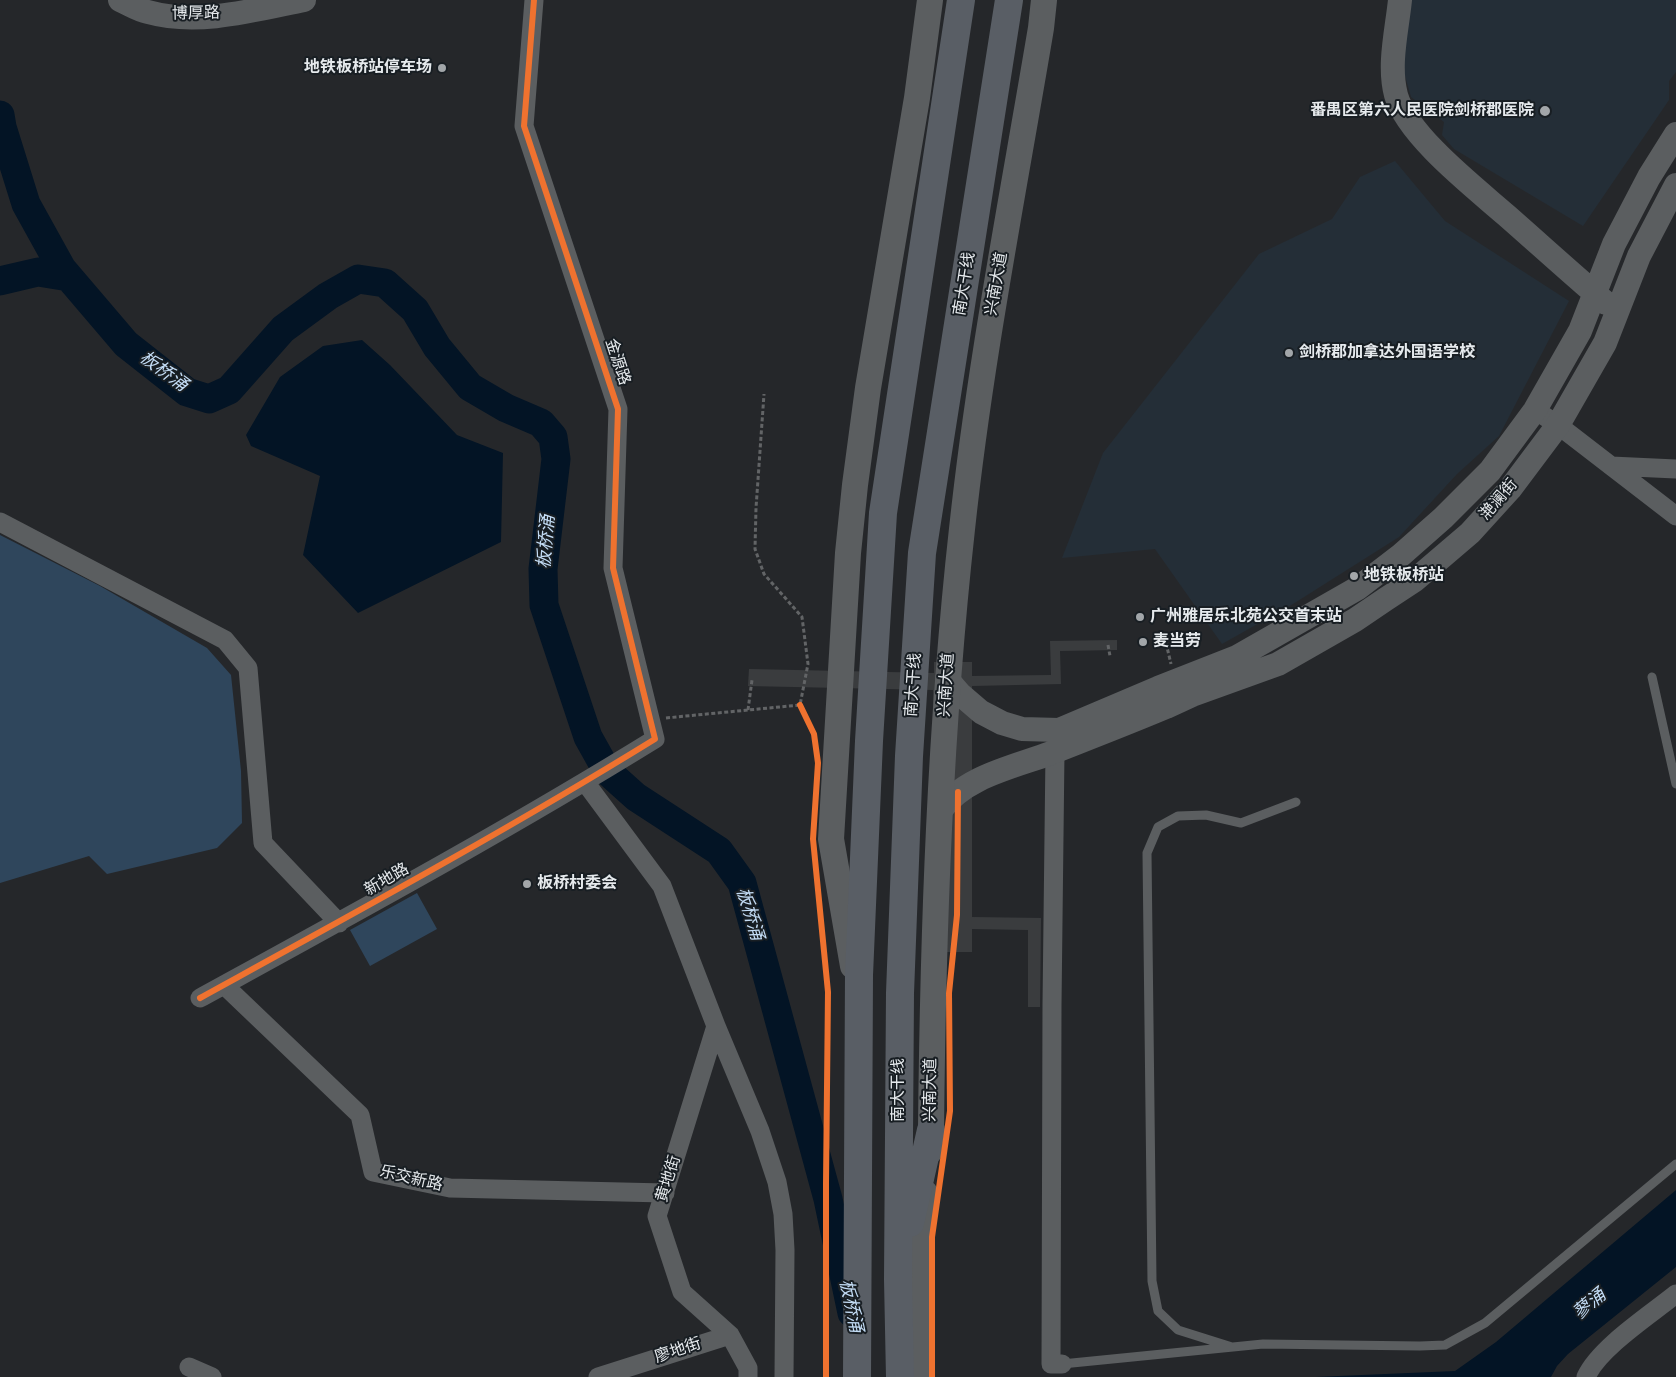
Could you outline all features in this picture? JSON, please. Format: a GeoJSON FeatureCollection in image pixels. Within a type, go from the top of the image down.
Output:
{"type":"FeatureCollection","features":[{"type":"Feature","properties":{"kind":"highway"},"geometry":{"type":"LineString","coordinates":[[857,1377],[859,995],[869,751],[883,513],[961,0]]}},
{"type":"Feature","properties":{"kind":"highway","name":"南大干线"},"geometry":{"type":"LineString","coordinates":[[900,1377],[898,1279],[900,993],[909,756],[922,553],[1010,5]]}},
{"type":"Feature","properties":{"kind":"highway"},"geometry":{"type":"LineString","coordinates":[[898,1279],[931,1130]]}},
{"type":"Feature","properties":{"kind":"main road"},"geometry":{"type":"LineString","coordinates":[[859,995],[831,839],[848,552],[854,485],[868,388],[917,98],[930,0]]}},
{"type":"Feature","properties":{"kind":"main road","name":"兴南大道"},"geometry":{"type":"LineString","coordinates":[[920,1377],[920,1258],[931,1130],[932,986],[947,679],[962,527],[986,350],[1041,28],[1044,0]]}},
{"type":"Feature","properties":{"kind":"street","name":"博厚路"},"geometry":{"type":"LineString","coordinates":[[120,0],[148,12],[183,18],[228,14],[304,0]]}},
{"type":"Feature","properties":{"kind":"street","name":"金源路"},"geometry":{"type":"LineString","coordinates":[[534,0],[524,126],[618,409],[613,568],[655,739]]}},
{"type":"Feature","properties":{"kind":"street"},"geometry":{"type":"LineString","coordinates":[[1400,0],[1393,76],[1396,96],[1405,114],[1423,139],[1459,173],[1616,313]]}},
{"type":"Feature","properties":{"kind":"street","name":"滟澜街"},"geometry":{"type":"LineString","coordinates":[[1162,698],[1358,588],[1401,555],[1443,518],[1490,471],[1535,410],[1580,331],[1614,244],[1649,177],[1676,134]]}},
{"type":"Feature","properties":{"kind":"street","name":"滟澜街"},"geometry":{"type":"LineString","coordinates":[[1162,698],[1192,695],[1278,664],[1355,620],[1415,580],[1470,533],[1510,489],[1558,425],[1605,343],[1639,256],[1676,185]]}},
{"type":"Feature","properties":{"kind":"street"},"geometry":{"type":"LineString","coordinates":[[1535,410],[1558,425],[1676,516]]}},
{"type":"Feature","properties":{"kind":"street"},"geometry":{"type":"LineString","coordinates":[[1611,466],[1676,469]]}},
{"type":"Feature","properties":{"kind":"street"},"geometry":{"type":"LineString","coordinates":[[0,522],[225,640],[248,668],[263,843],[339,923]]}},
{"type":"Feature","properties":{"kind":"street"},"geometry":{"type":"LineString","coordinates":[[1312,614],[1326,636]]}},
{"type":"Feature","properties":{"kind":"street"},"geometry":{"type":"LineString","coordinates":[[947,679],[960,694],[981,712],[1002,723],[1022,728],[1059,730],[1162,698]]}},
{"type":"Feature","properties":{"kind":"street"},"geometry":{"type":"LineString","coordinates":[[940,811],[948,800],[958,792],[978,781],[1055,751],[1162,698]]}},
{"type":"Feature","properties":{"kind":"street","name":"新地路"},"geometry":{"type":"LineString","coordinates":[[200,998],[339,923],[585,782],[655,739]]}},
{"type":"Feature","properties":{"kind":"street"},"geometry":{"type":"LineString","coordinates":[[1051,1368],[1055,751]]}},
{"type":"Feature","properties":{"kind":"street"},"geometry":{"type":"LineString","coordinates":[[585,782],[662,886],[778,1182],[783,1214],[784,1377]]}},
{"type":"Feature","properties":{"kind":"street","name":"乐交新路"},"geometry":{"type":"LineString","coordinates":[[224,986],[360,1115],[373,1172],[450,1188],[665,1193]]}},
{"type":"Feature","properties":{"kind":"street","name":"黄地街"},"geometry":{"type":"LineString","coordinates":[[716,1026],[658,1216],[682,1292],[730,1335],[748,1372]]}},
{"type":"Feature","properties":{"kind":"street"},"geometry":{"type":"LineString","coordinates":[[1586,1377],[1590,1368],[1605,1351],[1676,1294]]}},
{"type":"Feature","properties":{"kind":"street","name":"廖地街"},"geometry":{"type":"LineString","coordinates":[[598,1377],[730,1335]]}},
{"type":"Feature","properties":{"kind":"street"},"geometry":{"type":"LineString","coordinates":[[189,1367],[212,1377]]}},
{"type":"Feature","properties":{"kind":"lane"},"geometry":{"type":"LineString","coordinates":[[1652,677],[1676,784]]}},
{"type":"Feature","properties":{"kind":"lane"},"geometry":{"type":"LineString","coordinates":[[1232,1347],[1178,1330],[1158,1311],[1152,1281],[1147,853],[1158,827],[1178,816],[1206,815],[1241,823],[1296,802]]}},
{"type":"Feature","properties":{"kind":"lane"},"geometry":{"type":"LineString","coordinates":[[1051,1368],[1263,1344],[1445,1345],[1485,1323],[1676,1164]]}},
{"type":"Feature","properties":{"kind":"path"},"geometry":{"type":"LineString","coordinates":[[764,394],[755,549],[764,574],[802,617],[808,664],[800,706],[804,713]]}},
{"type":"Feature","properties":{"kind":"path"},"geometry":{"type":"LineString","coordinates":[[1108,645],[1110,656]]}},
{"type":"Feature","properties":{"kind":"path"},"geometry":{"type":"LineString","coordinates":[[748,710],[752,680]]}},
{"type":"Feature","properties":{"kind":"path"},"geometry":{"type":"LineString","coordinates":[[650,719],[800,706]]}},
{"type":"Feature","properties":{"kind":"shaded area","name":"番禺区第六人民医院剑桥郡医院"},"geometry":{"type":"Polygon","coordinates":[[[1405,0],[1676,0],[1676,72],[1669,81],[1669,100],[1583,226],[1454,149],[1442,135],[1444,122],[1411,97],[1403,69],[1405,0]]]}},
{"type":"Feature","properties":{"kind":"shaded area","name":"剑桥郡加拿达外国语学校"},"geometry":{"type":"Polygon","coordinates":[[[1395,161],[1445,221],[1569,301],[1499,436],[1457,474],[1399,537],[1293,604],[1222,644],[1155,549],[1062,558],[1103,453],[1259,254],[1332,219],[1360,177],[1395,161]]]}},
{"type":"Feature","properties":{"kind":"shaded area"},"geometry":{"type":"Polygon","coordinates":[[[0,535],[100,586],[207,648],[231,675],[241,771],[242,823],[217,848],[107,874],[89,856],[0,883],[0,535]]]}},
{"type":"Feature","properties":{"kind":"shaded area"},"geometry":{"type":"Polygon","coordinates":[[[417,893],[437,929],[370,966],[350,930],[417,893]]]}},
{"type":"Feature","properties":{"kind":"water"},"geometry":{"type":"Polygon","coordinates":[[[362,340],[390,365],[457,435],[503,453],[501,542],[358,613],[303,555],[320,476],[251,446],[246,435],[280,377],[323,346],[362,340]]]}},
{"type":"Feature","properties":{"kind":"water","name":"蓼涌"},"geometry":{"type":"Polygon","coordinates":[[[1676,1190],[1676,1267],[1568,1354],[1557,1366],[1551,1377],[1315,1377],[1455,1371],[1496,1342],[1676,1190]]]}},
{"type":"Feature","properties":{"kind":"building"},"geometry":{"type":"Polygon","coordinates":[[[1117,640],[1117,650],[1060,651],[1061,684],[972,686],[972,917],[1041,918],[1040,1007],[1028,1007],[1028,930],[972,929],[972,952],[934,952],[933,690],[748,686],[749,669],[934,673],[934,662],[972,662],[972,676],[1051,675],[1050,641],[1117,640]]]}},
{"type":"Feature","properties":{"kind":"waterway","name":"板桥涌"},"geometry":{"type":"LineString","coordinates":[[0,115],[26,204],[62,269],[126,344],[187,392],[209,399],[229,390],[283,329],[328,296],[358,279],[385,283],[415,310],[437,347],[470,387],[506,408],[541,423],[553,437],[556,459],[543,569],[544,605],[588,737],[607,771],[636,797],[719,851],[742,883],[828,1199],[852,1313]]}},
{"type":"Feature","properties":{"kind":"waterway"},"geometry":{"type":"LineString","coordinates":[[0,281],[38,272],[69,277]]}},
{"type":"Feature","properties":{"kind":"cycle path"},"geometry":{"type":"LineString","coordinates":[[200,998],[486,839],[655,739],[613,568],[618,409],[524,126],[534,0]]}},
{"type":"Feature","properties":{"kind":"cycle path"},"geometry":{"type":"LineString","coordinates":[[800,705],[814,734],[818,763],[813,839],[828,992],[826,1377]]}},
{"type":"Feature","properties":{"kind":"cycle path"},"geometry":{"type":"LineString","coordinates":[[932,1377],[932,1237],[950,1111],[949,993],[957,915],[958,792]]}},
{"type":"Feature","properties":{"kind":"place","name":"地铁板桥站停车场"},"geometry":{"type":"Point","coordinates":[442,68]}},
{"type":"Feature","properties":{"kind":"place","name":"番禺区第六人民医院剑桥郡医院"},"geometry":{"type":"Point","coordinates":[1545,111]}},
{"type":"Feature","properties":{"kind":"place","name":"剑桥郡加拿达外国语学校"},"geometry":{"type":"Point","coordinates":[1289,353]}},
{"type":"Feature","properties":{"kind":"place","name":"地铁板桥站"},"geometry":{"type":"Point","coordinates":[1354,576]}},
{"type":"Feature","properties":{"kind":"place","name":"广州雅居乐北苑公交首末站"},"geometry":{"type":"Point","coordinates":[1140,617]}},
{"type":"Feature","properties":{"kind":"place","name":"麦当劳"},"geometry":{"type":"Point","coordinates":[1143,642]}},
{"type":"Feature","properties":{"kind":"place","name":"板桥村委会"},"geometry":{"type":"Point","coordinates":[527,884]}}]}
